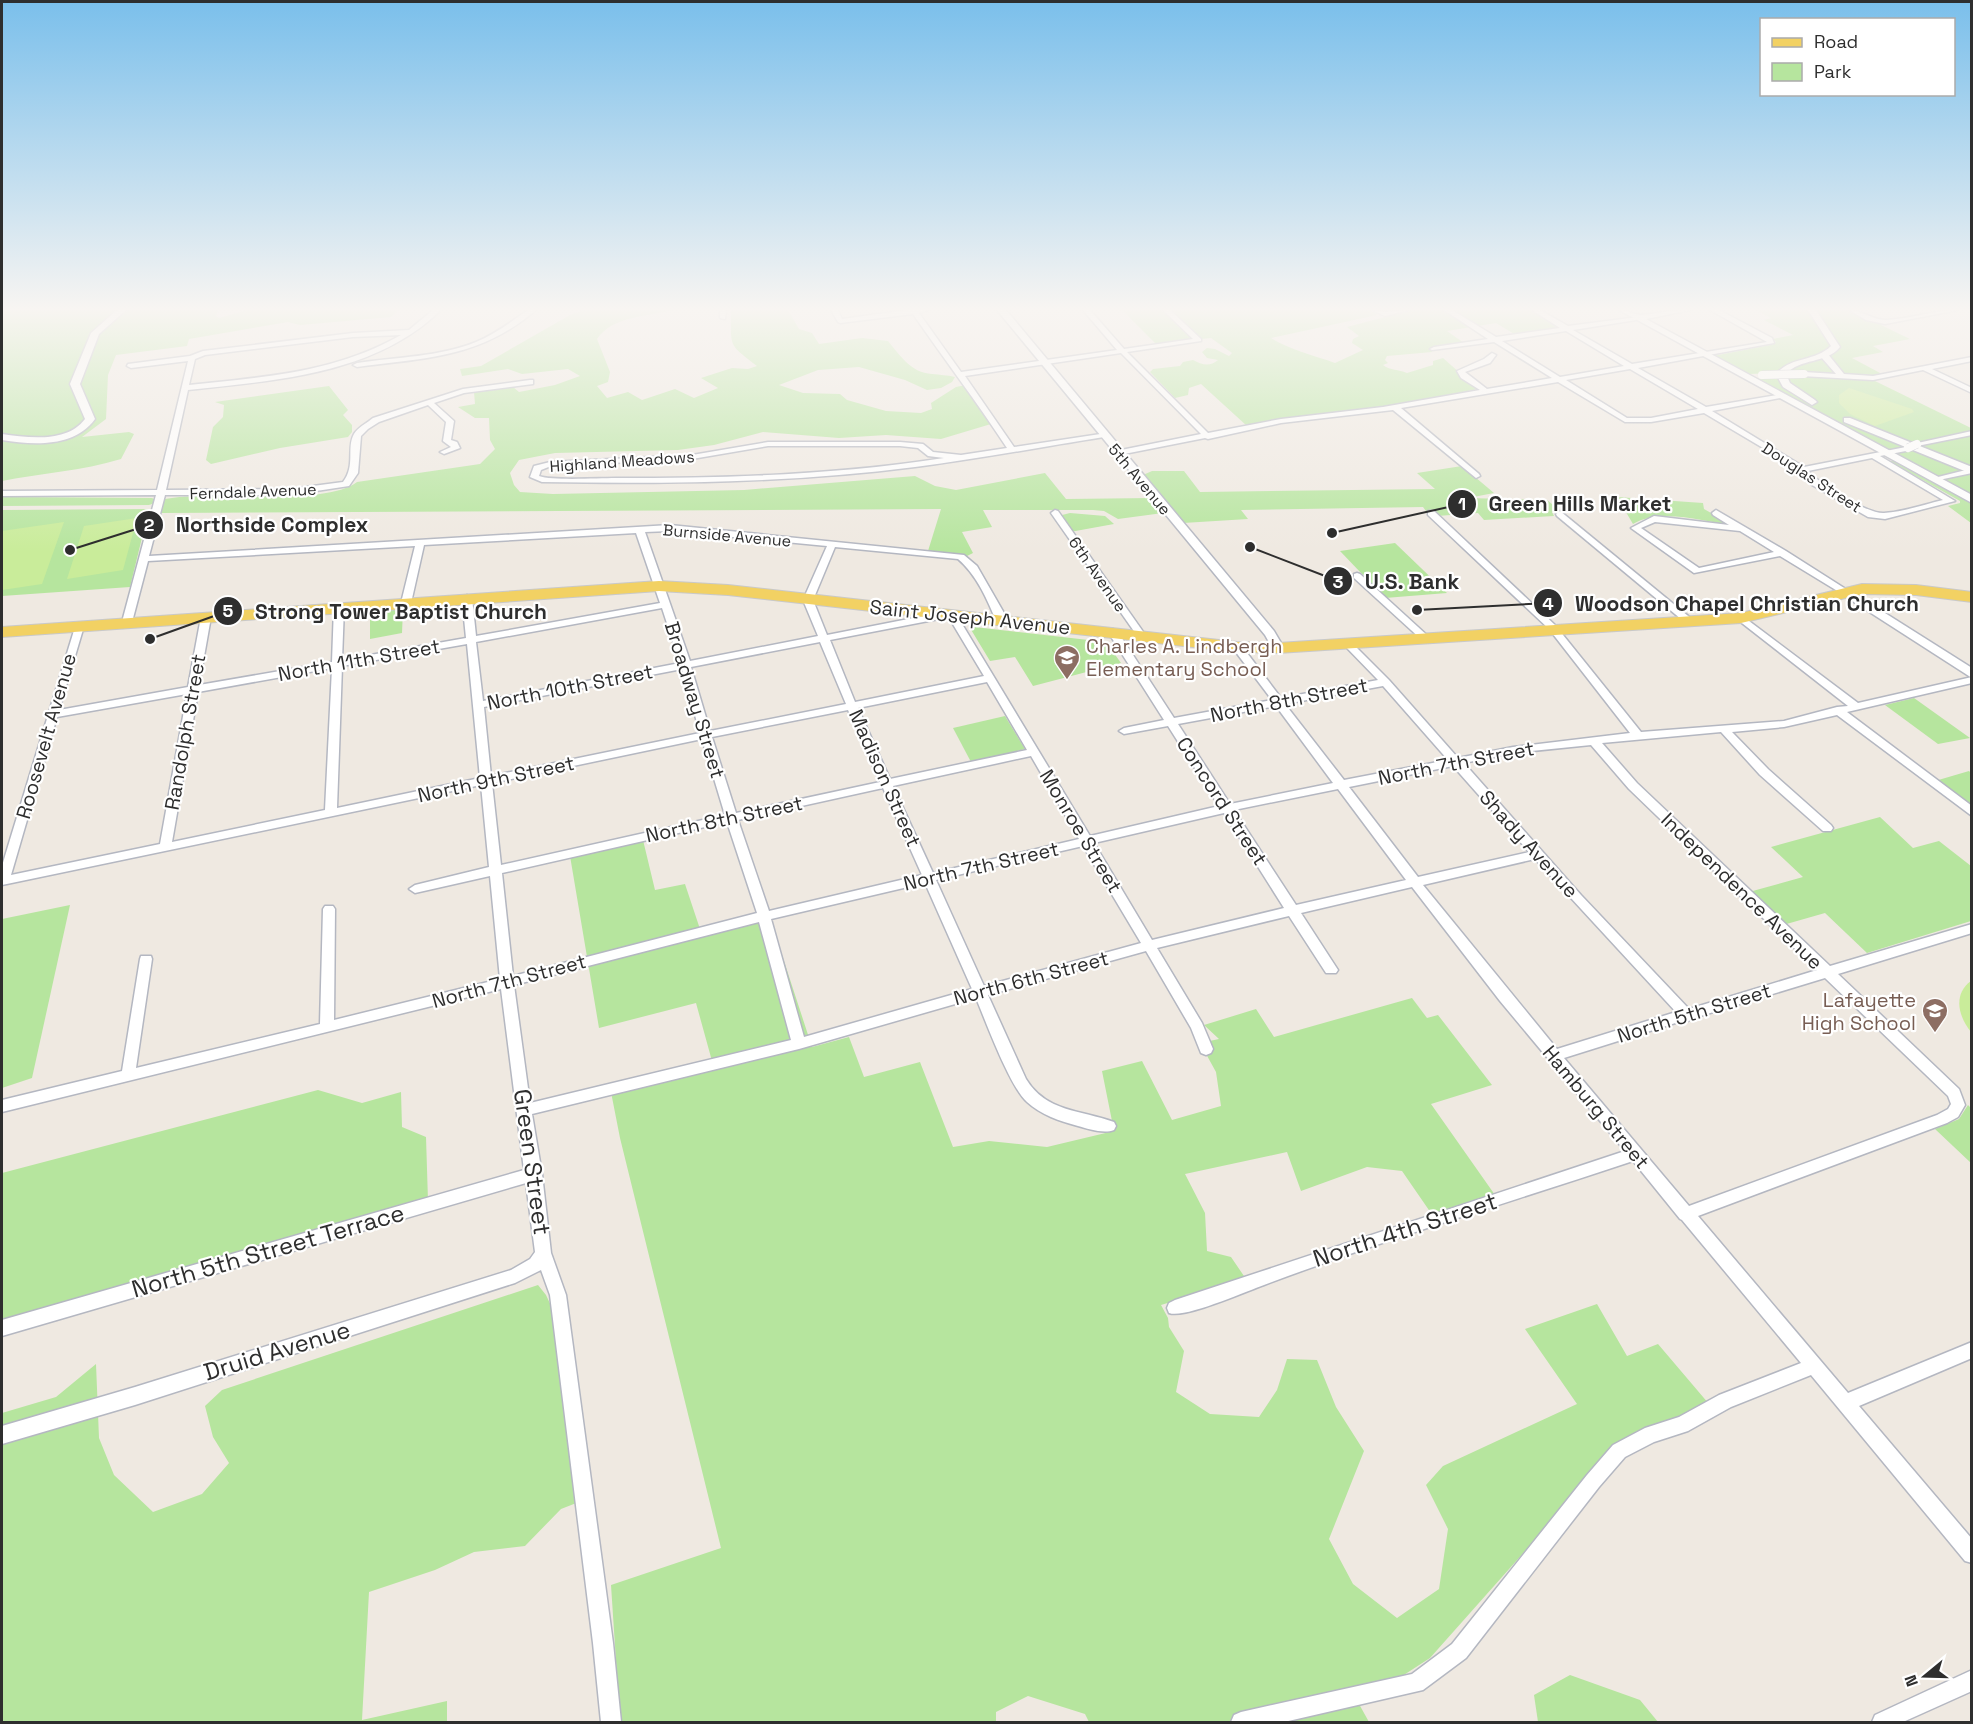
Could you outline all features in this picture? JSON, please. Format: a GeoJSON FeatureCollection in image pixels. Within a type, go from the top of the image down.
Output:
{"type":"FeatureCollection","features":[{"type":"Feature","properties":{"kind":"main road","name":"Saint Joseph Avenue"},"geometry":{"type":"LineString","coordinates":[[2,632],[659,586],[728,590],[1237,647],[1278,648],[1555,632],[1741,618],[1862,589],[1886,588],[1971,597]]}},
{"type":"Feature","properties":{"kind":"street"},"geometry":{"type":"LineString","coordinates":[[2,437],[47,440],[84,428],[90,419],[78,390]]}},
{"type":"Feature","properties":{"kind":"street"},"geometry":{"type":"LineString","coordinates":[[127,622],[161,493],[183,390]]}},
{"type":"Feature","properties":{"kind":"street","name":"Ferndale Avenue"},"geometry":{"type":"LineString","coordinates":[[2,494],[290,492],[346,484],[354,472],[355,442],[359,432],[376,420],[468,390]]}},
{"type":"Feature","properties":{"kind":"street"},"geometry":{"type":"LineString","coordinates":[[971,390],[1012,450]]}},
{"type":"Feature","properties":{"kind":"street","name":"5th Avenue"},"geometry":{"type":"LineString","coordinates":[[1067,390],[1270,634],[1278,648]]}},
{"type":"Feature","properties":{"kind":"street"},"geometry":{"type":"LineString","coordinates":[[1162,390],[1208,437]]}},
{"type":"Feature","properties":{"kind":"street"},"geometry":{"type":"LineString","coordinates":[[1119,453],[1281,421],[1395,407],[1482,390]]}},
{"type":"Feature","properties":{"kind":"street"},"geometry":{"type":"LineString","coordinates":[[1574,390],[1619,418],[1630,422],[1780,396]]}},
{"type":"Feature","properties":{"kind":"street","name":"Douglas Street"},"geometry":{"type":"LineString","coordinates":[[1671,390],[1798,465],[1815,483],[1872,515],[1885,516],[1951,501],[1874,456]]}},
{"type":"Feature","properties":{"kind":"street"},"geometry":{"type":"LineString","coordinates":[[1770,390],[1971,500]]}},
{"type":"Feature","properties":{"kind":"street"},"geometry":{"type":"LineString","coordinates":[[1793,390],[1856,425],[1971,471]]}},
{"type":"Feature","properties":{"kind":"street"},"geometry":{"type":"LineString","coordinates":[[429,403],[450,422],[444,446]]}},
{"type":"Feature","properties":{"kind":"street"},"geometry":{"type":"LineString","coordinates":[[1395,407],[1476,476]]}},
{"type":"Feature","properties":{"kind":"street"},"geometry":{"type":"LineString","coordinates":[[1802,470],[1888,454],[1971,433]]}},
{"type":"Feature","properties":{"kind":"street"},"geometry":{"type":"LineString","coordinates":[[963,458],[1104,435]]}},
{"type":"Feature","properties":{"kind":"street","name":"Highland Meadows"},"geometry":{"type":"LineString","coordinates":[[768,444],[908,444],[920,446],[931,454],[963,458],[891,468],[710,479],[542,480],[534,477],[537,468],[550,464],[692,457],[768,444]]}},
{"type":"Feature","properties":{"kind":"street"},"geometry":{"type":"LineString","coordinates":[[1934,479],[1971,471]]}},
{"type":"Feature","properties":{"kind":"street","name":"6th Avenue"},"geometry":{"type":"LineString","coordinates":[[1055,513],[1142,635]]}},
{"type":"Feature","properties":{"kind":"street"},"geometry":{"type":"LineString","coordinates":[[1431,513],[1555,632],[1638,736]]}},
{"type":"Feature","properties":{"kind":"street"},"geometry":{"type":"LineString","coordinates":[[1716,513],[1847,592],[1970,673]]}},
{"type":"Feature","properties":{"kind":"street"},"geometry":{"type":"LineString","coordinates":[[1560,514],[1690,622]]}},
{"type":"Feature","properties":{"kind":"street"},"geometry":{"type":"LineString","coordinates":[[1742,529],[1654,519],[1635,528],[1697,571],[1783,553]]}},
{"type":"Feature","properties":{"kind":"street","name":"Burnside Avenue"},"geometry":{"type":"LineString","coordinates":[[142,560],[670,528],[964,558],[972,566],[984,586],[999,613],[1000,621]]}},
{"type":"Feature","properties":{"kind":"street","name":"Broadway Street"},"geometry":{"type":"LineString","coordinates":[[640,530],[686,665],[731,817],[764,916],[799,1044]]}},
{"type":"Feature","properties":{"kind":"street"},"geometry":{"type":"LineString","coordinates":[[406,603],[420,544]]}},
{"type":"Feature","properties":{"kind":"street"},"geometry":{"type":"LineString","coordinates":[[808,600],[832,544]]}},
{"type":"Feature","properties":{"kind":"street"},"geometry":{"type":"LineString","coordinates":[[1357,576],[1426,639]]}},
{"type":"Feature","properties":{"kind":"street","name":"Green Street"},"geometry":{"type":"LineString","coordinates":[[466,598],[507,983],[543,1253],[558,1295],[599,1609],[611,1722]]}},
{"type":"Feature","properties":{"kind":"street","name":"Madison Street"},"geometry":{"type":"LineString","coordinates":[[808,600],[852,706],[1020,1082],[1031,1098],[1053,1110],[1109,1126]]}},
{"type":"Feature","properties":{"kind":"street","name":"North 11th Street"},"geometry":{"type":"LineString","coordinates":[[52,715],[665,605]]}},
{"type":"Feature","properties":{"kind":"street"},"geometry":{"type":"LineString","coordinates":[[331,814],[339,608]]}},
{"type":"Feature","properties":{"kind":"street","name":"North 10th Street"},"geometry":{"type":"LineString","coordinates":[[477,705],[949,615]]}},
{"type":"Feature","properties":{"kind":"street","name":"Monroe Street"},"geometry":{"type":"LineString","coordinates":[[949,615],[990,678],[1087,841],[1197,1027],[1206,1049]]}},
{"type":"Feature","properties":{"kind":"street","name":"Randolph Street"},"geometry":{"type":"LineString","coordinates":[[165,848],[206,617]]}},
{"type":"Feature","properties":{"kind":"street"},"geometry":{"type":"LineString","coordinates":[[1741,618],[1855,706]]}},
{"type":"Feature","properties":{"kind":"street","name":"Roosevelt Avenue"},"geometry":{"type":"LineString","coordinates":[[3,881],[79,626]]}},
{"type":"Feature","properties":{"kind":"street","name":"Concord Street"},"geometry":{"type":"LineString","coordinates":[[1113,632],[1331,970]]}},
{"type":"Feature","properties":{"kind":"street","name":"Shady Avenue"},"geometry":{"type":"LineString","coordinates":[[1348,644],[1688,1016]]}},
{"type":"Feature","properties":{"kind":"street","name":"Hamburg Street"},"geometry":{"type":"LineString","coordinates":[[1237,647],[1454,934],[1685,1214],[1971,1554]]}},
{"type":"Feature","properties":{"kind":"street","name":"North 7th Street"},"geometry":{"type":"LineString","coordinates":[[2,1106],[507,983],[592,958],[764,916],[1226,808],[1513,750],[1638,736],[1784,724],[1970,673]]}},
{"type":"Feature","properties":{"kind":"street","name":"North 9th Street"},"geometry":{"type":"LineString","coordinates":[[3,881],[990,678]]}},
{"type":"Feature","properties":{"kind":"street","name":"North 8th Street"},"geometry":{"type":"LineString","coordinates":[[1124,731],[1384,681]]}},
{"type":"Feature","properties":{"kind":"street"},"geometry":{"type":"LineString","coordinates":[[1837,710],[1971,812]]}},
{"type":"Feature","properties":{"kind":"street"},"geometry":{"type":"LineString","coordinates":[[1725,730],[1764,772],[1827,828]]}},
{"type":"Feature","properties":{"kind":"street","name":"Independence Avenue"},"geometry":{"type":"LineString","coordinates":[[1594,741],[1633,786],[1954,1093],[1958,1105],[1953,1113],[1942,1119],[1685,1214]]}},
{"type":"Feature","properties":{"kind":"street","name":"North 8th Street"},"geometry":{"type":"LineString","coordinates":[[415,889],[731,817],[1034,752]]}},
{"type":"Feature","properties":{"kind":"street","name":"North 6th Street"},"geometry":{"type":"LineString","coordinates":[[525,1110],[799,1044],[1149,946],[1539,854]]}},
{"type":"Feature","properties":{"kind":"street"},"geometry":{"type":"LineString","coordinates":[[327,1026],[329,909]]}},
{"type":"Feature","properties":{"kind":"street","name":"North 5th Street"},"geometry":{"type":"LineString","coordinates":[[1554,1055],[1971,928]]}},
{"type":"Feature","properties":{"kind":"street"},"geometry":{"type":"LineString","coordinates":[[128,1076],[146,959]]}},
{"type":"Feature","properties":{"kind":"street","name":"North 4th Street"},"geometry":{"type":"LineString","coordinates":[[1175,1308],[1635,1154]]}},
{"type":"Feature","properties":{"kind":"street","name":"North 5th Street Terrace"},"geometry":{"type":"LineString","coordinates":[[2,1328],[534,1174]]}},
{"type":"Feature","properties":{"kind":"street","name":"Druid Avenue"},"geometry":{"type":"LineString","coordinates":[[2,1435],[135,1396],[504,1279],[536,1264],[543,1253]]}},
{"type":"Feature","properties":{"kind":"street"},"geometry":{"type":"LineString","coordinates":[[1846,1403],[1971,1350]]}},
{"type":"Feature","properties":{"kind":"street"},"geometry":{"type":"LineString","coordinates":[[1241,1722],[1416,1683],[1459,1651],[1619,1451],[1651,1434],[1682,1425],[1725,1401],[1814,1366]]}},
{"type":"Feature","properties":{"kind":"street"},"geometry":{"type":"LineString","coordinates":[[1882,1722],[1971,1680]]}},
{"type":"Feature","properties":{"kind":"green space"},"geometry":{"type":"Polygon","coordinates":[[[2,390],[107,390],[106,419],[82,437],[129,432],[134,434],[121,459],[2,481],[2,390]]]}},
{"type":"Feature","properties":{"kind":"green space"},"geometry":{"type":"Polygon","coordinates":[[[297,390],[333,390],[348,410],[343,415],[352,425],[352,432],[348,437],[280,448],[211,464],[206,460],[213,427],[223,417],[224,405],[215,402],[297,390]]]}},
{"type":"Feature","properties":{"kind":"green space"},"geometry":{"type":"Polygon","coordinates":[[[601,390],[607,398],[628,392],[642,400],[671,390],[678,390],[694,398],[712,390],[795,390],[803,393],[840,394],[847,400],[886,411],[921,413],[932,409],[931,403],[951,390],[969,390],[991,424],[941,439],[886,435],[839,438],[763,432],[714,445],[678,450],[555,453],[519,460],[510,473],[514,485],[520,492],[553,494],[744,490],[915,476],[935,486],[956,490],[1045,473],[1066,499],[1151,498],[1163,513],[1118,519],[1104,511],[1093,510],[983,510],[992,527],[962,532],[973,553],[967,556],[928,551],[941,509],[159,513],[165,499],[321,494],[342,489],[357,482],[480,464],[495,449],[490,440],[489,418],[475,418],[458,407],[475,404],[474,392],[601,390]]]}},
{"type":"Feature","properties":{"kind":"green space"},"geometry":{"type":"Polygon","coordinates":[[[1168,390],[1189,390],[1188,395],[1175,398],[1168,390]]]}},
{"type":"Feature","properties":{"kind":"green space"},"geometry":{"type":"Polygon","coordinates":[[[1208,390],[1470,390],[1379,408],[1290,418],[1247,426],[1208,390]]]}},
{"type":"Feature","properties":{"kind":"green space"},"geometry":{"type":"Polygon","coordinates":[[[1777,390],[1894,390],[1971,428],[1971,497],[1777,390]]]}},
{"type":"Feature","properties":{"kind":"green space"},"geometry":{"type":"Polygon","coordinates":[[[1845,390],[1856,390],[1912,409],[1914,412],[1875,426],[1850,414],[1839,403],[1839,395],[1845,390]]]}},
{"type":"Feature","properties":{"kind":"green space"},"geometry":{"type":"Polygon","coordinates":[[[1889,461],[1895,461],[1971,503],[1971,523],[1948,506],[1960,503],[1960,501],[1889,461]]]}},
{"type":"Feature","properties":{"kind":"green space"},"geometry":{"type":"Polygon","coordinates":[[[1462,466],[1494,493],[1468,498],[1547,500],[1562,512],[1552,512],[1554,516],[1484,520],[1478,513],[1437,516],[1435,511],[1426,511],[1423,507],[1241,510],[1248,519],[1183,523],[1143,475],[1152,471],[1184,471],[1200,492],[1435,489],[1417,473],[1462,466]]]}},
{"type":"Feature","properties":{"kind":"green space"},"geometry":{"type":"Polygon","coordinates":[[[2,497],[152,498],[156,500],[155,503],[149,505],[2,506],[2,497]]]}},
{"type":"Feature","properties":{"kind":"green space"},"geometry":{"type":"Polygon","coordinates":[[[1617,497],[1703,503],[1704,509],[1734,526],[1669,516],[1644,519],[1633,524],[1617,497]]]}},
{"type":"Feature","properties":{"kind":"green space"},"geometry":{"type":"Polygon","coordinates":[[[149,509],[130,587],[2,596],[2,510],[149,509]]]}},
{"type":"Feature","properties":{"kind":"green space"},"geometry":{"type":"Polygon","coordinates":[[[1070,513],[1105,516],[1114,524],[1070,532],[1061,518],[1062,515],[1070,513]]]}},
{"type":"Feature","properties":{"kind":"green space"},"geometry":{"type":"Polygon","coordinates":[[[137,518],[123,570],[67,579],[84,526],[137,518]]]}},
{"type":"Feature","properties":{"kind":"green space"},"geometry":{"type":"Polygon","coordinates":[[[64,522],[42,584],[2,590],[2,531],[64,522]]]}},
{"type":"Feature","properties":{"kind":"green space"},"geometry":{"type":"Polygon","coordinates":[[[1395,543],[1447,593],[1385,598],[1340,551],[1395,543]]]}},
{"type":"Feature","properties":{"kind":"green space"},"geometry":{"type":"Polygon","coordinates":[[[403,609],[402,633],[370,639],[370,611],[403,609]]]}},
{"type":"Feature","properties":{"kind":"green space"},"geometry":{"type":"Polygon","coordinates":[[[970,628],[1106,642],[1121,663],[1033,686],[1015,657],[990,661],[970,628]]]}},
{"type":"Feature","properties":{"kind":"green space"},"geometry":{"type":"Polygon","coordinates":[[[1914,698],[1970,738],[1938,744],[1885,705],[1914,698]]]}},
{"type":"Feature","properties":{"kind":"green space"},"geometry":{"type":"Polygon","coordinates":[[[1005,716],[1025,749],[971,762],[953,728],[1005,716]]]}},
{"type":"Feature","properties":{"kind":"green space"},"geometry":{"type":"Polygon","coordinates":[[[1969,771],[1971,773],[1971,808],[1935,781],[1969,771]]]}},
{"type":"Feature","properties":{"kind":"green space"},"geometry":{"type":"Polygon","coordinates":[[[1880,817],[1913,848],[1939,841],[1971,866],[1971,921],[1867,953],[1825,913],[1783,925],[1749,892],[1803,877],[1771,847],[1880,817]]]}},
{"type":"Feature","properties":{"kind":"green space"},"geometry":{"type":"Polygon","coordinates":[[[643,840],[655,890],[685,884],[700,929],[768,912],[812,1047],[849,1037],[864,1077],[920,1062],[953,1147],[989,1141],[1047,1147],[1114,1131],[1102,1071],[1142,1061],[1172,1120],[1221,1106],[1216,1072],[1200,1043],[1219,1039],[1204,1025],[1256,1009],[1274,1037],[1412,998],[1427,1018],[1438,1015],[1492,1085],[1431,1104],[1495,1195],[1433,1216],[1402,1171],[1367,1167],[1301,1191],[1287,1152],[1185,1174],[1205,1213],[1207,1251],[1231,1257],[1246,1279],[1161,1305],[1168,1318],[1169,1327],[1184,1351],[1176,1392],[1210,1414],[1259,1417],[1277,1390],[1287,1359],[1317,1360],[1336,1407],[1364,1451],[1329,1539],[1353,1584],[1397,1618],[1439,1589],[1448,1529],[1426,1485],[1443,1466],[1577,1404],[1525,1329],[1597,1304],[1627,1356],[1658,1344],[1709,1404],[1598,1469],[1430,1658],[1359,1704],[1369,1722],[1089,1722],[1085,1714],[1028,1696],[996,1712],[996,1722],[620,1722],[611,1585],[721,1548],[620,1138],[610,1087],[712,1061],[696,1003],[599,1028],[569,850],[643,840]]]}},
{"type":"Feature","properties":{"kind":"green space"},"geometry":{"type":"Polygon","coordinates":[[[70,905],[32,1078],[2,1088],[2,919],[70,905]]]}},
{"type":"Feature","properties":{"kind":"green space"},"geometry":{"type":"Polygon","coordinates":[[[1971,981],[1971,1032],[1963,1019],[1959,1005],[1965,986],[1971,981]]]}},
{"type":"Feature","properties":{"kind":"green space"},"geometry":{"type":"Polygon","coordinates":[[[318,1090],[362,1103],[401,1092],[402,1127],[426,1137],[428,1201],[2,1322],[2,1173],[318,1090]]]}},
{"type":"Feature","properties":{"kind":"green space"},"geometry":{"type":"Polygon","coordinates":[[[1968,1105],[1971,1108],[1971,1163],[1935,1129],[1959,1119],[1968,1105]]]}},
{"type":"Feature","properties":{"kind":"green space"},"geometry":{"type":"Polygon","coordinates":[[[538,1285],[553,1310],[584,1500],[561,1509],[525,1546],[474,1552],[435,1570],[369,1592],[362,1720],[447,1701],[447,1722],[2,1722],[2,1413],[56,1397],[96,1364],[99,1438],[114,1475],[153,1512],[202,1494],[229,1463],[213,1437],[205,1406],[222,1390],[538,1285]]]}},
{"type":"Feature","properties":{"kind":"green space"},"geometry":{"type":"Polygon","coordinates":[[[1570,1675],[1640,1700],[1658,1722],[1538,1722],[1534,1695],[1570,1675]]]}},
{"type":"Feature","properties":{"kind":"place","name":"Green Hills Market"},"geometry":{"type":"Point","coordinates":[1332,533]}},
{"type":"Feature","properties":{"kind":"place","name":"U.S. Bank"},"geometry":{"type":"Point","coordinates":[1250,547]}},
{"type":"Feature","properties":{"kind":"place","name":"Northside Complex"},"geometry":{"type":"Point","coordinates":[70,550]}},
{"type":"Feature","properties":{"kind":"place","name":"Woodson Chapel Christian Church"},"geometry":{"type":"Point","coordinates":[1417,610]}},
{"type":"Feature","properties":{"kind":"place","name":"Strong Tower Baptist Church"},"geometry":{"type":"Point","coordinates":[150,639]}},
{"type":"Feature","properties":{"kind":"place","name":"Charles A. Lindbergh Elementary School"},"geometry":{"type":"Point","coordinates":[1067,681]}},
{"type":"Feature","properties":{"kind":"place","name":"Lafayette High School"},"geometry":{"type":"Point","coordinates":[1935,1034]}}]}
